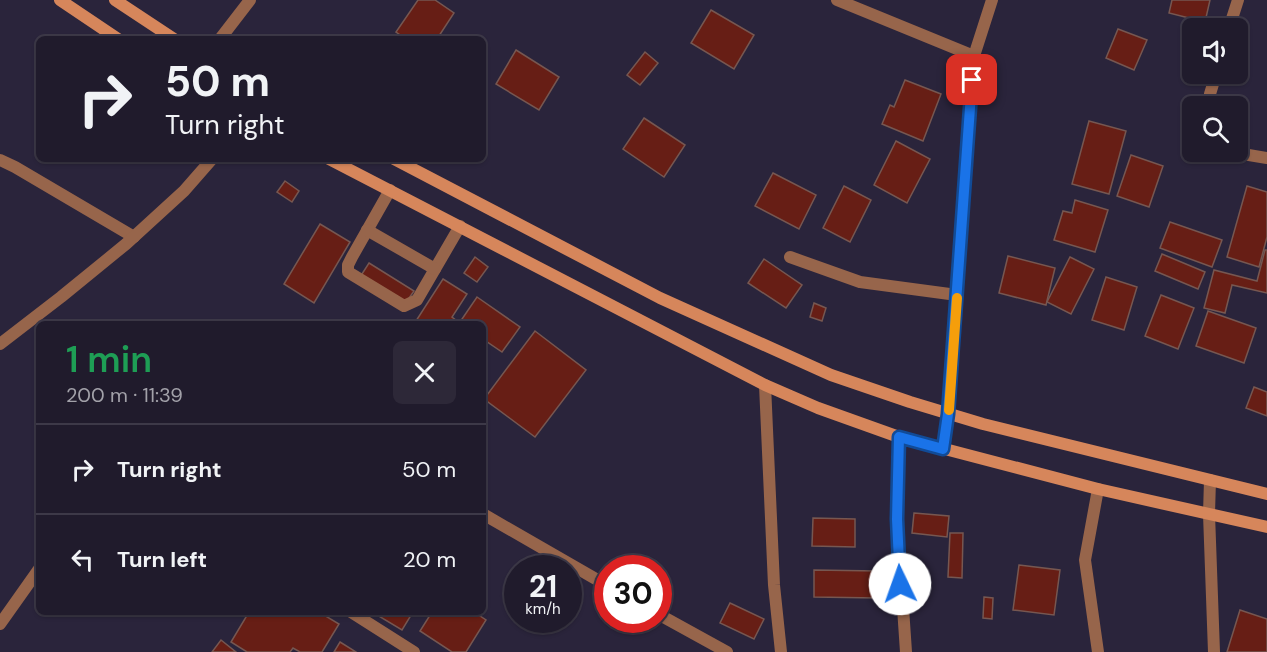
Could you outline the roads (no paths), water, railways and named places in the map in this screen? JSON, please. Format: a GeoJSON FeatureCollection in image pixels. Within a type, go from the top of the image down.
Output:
{"type":"FeatureCollection","features":[{"type":"Feature","properties":{"kind":"main road"},"geometry":{"type":"LineString","coordinates":[[60,0],[114,36]]}},
{"type":"Feature","properties":{"kind":"main road"},"geometry":{"type":"LineString","coordinates":[[115,0],[169,36]]}},
{"type":"Feature","properties":{"kind":"main road"},"geometry":{"type":"LineString","coordinates":[[335,162],[765,386],[818,408],[899,437],[943,449],[1098,489],[1267,527]]}},
{"type":"Feature","properties":{"kind":"main road"},"geometry":{"type":"LineString","coordinates":[[400,162],[660,298],[831,375],[994,427],[1267,494]]}},
{"type":"Feature","properties":{"kind":"street"},"geometry":{"type":"LineString","coordinates":[[222,36],[250,0]]}},
{"type":"Feature","properties":{"kind":"street"},"geometry":{"type":"LineString","coordinates":[[837,0],[974,56]]}},
{"type":"Feature","properties":{"kind":"street"},"geometry":{"type":"LineString","coordinates":[[943,449],[948,414],[974,56],[992,0]]}},
{"type":"Feature","properties":{"kind":"street"},"geometry":{"type":"LineString","coordinates":[[1232,18],[1238,0]]}},
{"type":"Feature","properties":{"kind":"street"},"geometry":{"type":"LineString","coordinates":[[1248,155],[1267,158]]}},
{"type":"Feature","properties":{"kind":"street"},"geometry":{"type":"LineString","coordinates":[[0,160],[15,166],[134,237]]}},
{"type":"Feature","properties":{"kind":"street"},"geometry":{"type":"LineString","coordinates":[[3,336],[61,297],[134,237],[184,191],[209,162]]}},
{"type":"Feature","properties":{"kind":"street"},"geometry":{"type":"LineString","coordinates":[[390,190],[348,265],[348,273],[404,306],[417,300],[460,226]]}},
{"type":"Feature","properties":{"kind":"street"},"geometry":{"type":"LineString","coordinates":[[368,230],[435,269]]}},
{"type":"Feature","properties":{"kind":"street"},"geometry":{"type":"LineString","coordinates":[[790,257],[860,282],[957,295]]}},
{"type":"Feature","properties":{"kind":"street"},"geometry":{"type":"LineString","coordinates":[[765,386],[774,585],[781,652]]}},
{"type":"Feature","properties":{"kind":"street"},"geometry":{"type":"LineString","coordinates":[[899,437],[897,519],[906,652]]}},
{"type":"Feature","properties":{"kind":"street"},"geometry":{"type":"LineString","coordinates":[[1210,480],[1214,652]]}},
{"type":"Feature","properties":{"kind":"street"},"geometry":{"type":"LineString","coordinates":[[1098,489],[1085,560],[1098,652]]}},
{"type":"Feature","properties":{"kind":"street"},"geometry":{"type":"LineString","coordinates":[[486,516],[594,578]]}},
{"type":"Feature","properties":{"kind":"street"},"geometry":{"type":"LineString","coordinates":[[0,624],[36,573]]}},
{"type":"Feature","properties":{"kind":"street"},"geometry":{"type":"LineString","coordinates":[[356,615],[414,652]]}},
{"type":"Feature","properties":{"kind":"street"},"geometry":{"type":"LineString","coordinates":[[672,622],[727,652]]}}]}
